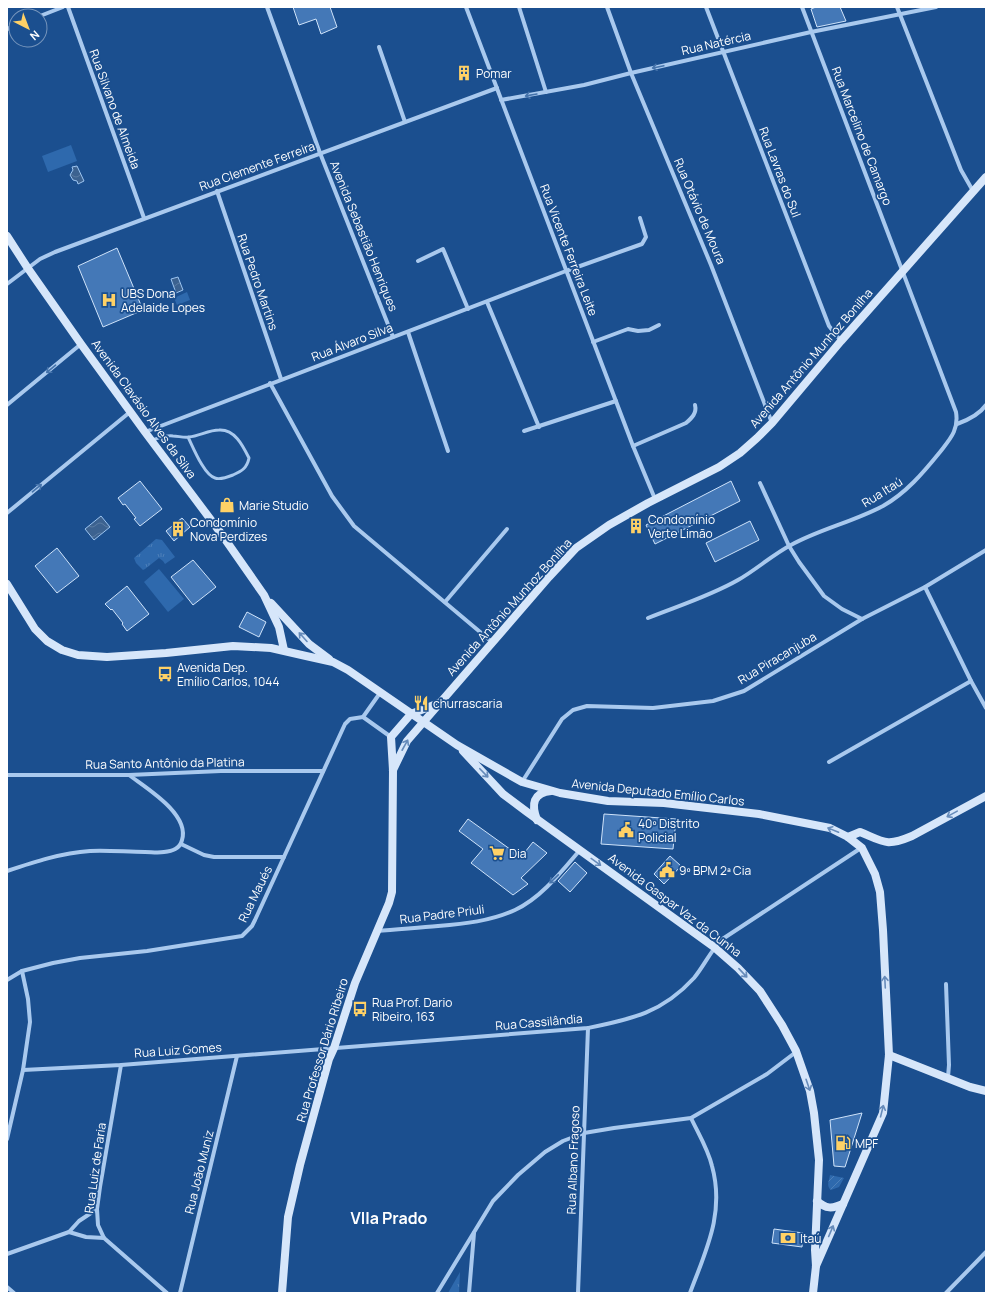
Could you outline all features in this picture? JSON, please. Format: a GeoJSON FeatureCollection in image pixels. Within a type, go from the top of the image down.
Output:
{"type":"FeatureCollection","features":[{"type":"Feature","properties":{"kind":"street"},"geometry":{"type":"LineString","coordinates":[[48,13],[63,7]]}},
{"type":"Feature","properties":{"kind":"street","name":"Rua Silvano de Almeida"},"geometry":{"type":"LineString","coordinates":[[68,7],[144,218]]}},
{"type":"Feature","properties":{"kind":"street","name":"Avenida Sebastião Henriques"},"geometry":{"type":"LineString","coordinates":[[267,7],[320,153],[393,337]]}},
{"type":"Feature","properties":{"kind":"street","name":"Rua Vicente Ferreira Leite"},"geometry":{"type":"LineString","coordinates":[[466,7],[593,342],[655,499]]}},
{"type":"Feature","properties":{"kind":"street"},"geometry":{"type":"LineString","coordinates":[[519,7],[546,92]]}},
{"type":"Feature","properties":{"kind":"street","name":"Rua Otávio de Moura"},"geometry":{"type":"LineString","coordinates":[[607,7],[631,73],[711,265],[772,423]]}},
{"type":"Feature","properties":{"kind":"street","name":"Rua Lavras do Sul"},"geometry":{"type":"LineString","coordinates":[[706,7],[829,326],[841,341]]}},
{"type":"Feature","properties":{"kind":"street","name":"Rua Marcelino de Camargo"},"geometry":{"type":"LineString","coordinates":[[802,7],[903,272]]}},
{"type":"Feature","properties":{"kind":"street"},"geometry":{"type":"LineString","coordinates":[[897,7],[961,170],[974,192]]}},
{"type":"Feature","properties":{"kind":"street","name":"Rua Natércia"},"geometry":{"type":"LineString","coordinates":[[501,100],[584,85],[812,32],[936,7]]}},
{"type":"Feature","properties":{"kind":"street"},"geometry":{"type":"LineString","coordinates":[[380,47],[405,122]]}},
{"type":"Feature","properties":{"kind":"street","name":"Rua Clemente Ferreira"},"geometry":{"type":"LineString","coordinates":[[7,284],[27,267],[49,254],[496,88]]}},
{"type":"Feature","properties":{"kind":"street","name":"Avenida Antônio Munhoz Bonilha"},"geometry":{"type":"LineString","coordinates":[[423,722],[576,548],[609,525],[655,499],[719,467],[740,453],[772,423],[841,341],[986,177]]}},
{"type":"Feature","properties":{"kind":"street","name":"Rua Pedro Martins"},"geometry":{"type":"LineString","coordinates":[[217,191],[281,379]]}},
{"type":"Feature","properties":{"kind":"street","name":"Rua Álvaro Silva"},"geometry":{"type":"LineString","coordinates":[[145,432],[566,271],[642,244],[646,237],[640,218]]}},
{"type":"Feature","properties":{"kind":"street","name":"Avenida Clavásio Alves da Silva"},"geometry":{"type":"LineString","coordinates":[[7,236],[81,344],[220,532],[264,596],[309,644],[333,662]]}},
{"type":"Feature","properties":{"kind":"street"},"geometry":{"type":"LineString","coordinates":[[418,261],[443,250],[468,309]]}},
{"type":"Feature","properties":{"kind":"street"},"geometry":{"type":"LineString","coordinates":[[903,272],[956,412],[957,424],[978,413],[986,405]]}},
{"type":"Feature","properties":{"kind":"street"},"geometry":{"type":"LineString","coordinates":[[487,302],[539,426]]}},
{"type":"Feature","properties":{"kind":"street"},"geometry":{"type":"LineString","coordinates":[[593,342],[628,329],[638,331],[649,330],[659,325]]}},
{"type":"Feature","properties":{"kind":"street"},"geometry":{"type":"LineString","coordinates":[[408,332],[448,451]]}},
{"type":"Feature","properties":{"kind":"street"},"geometry":{"type":"LineString","coordinates":[[7,405],[81,344]]}},
{"type":"Feature","properties":{"kind":"street"},"geometry":{"type":"LineString","coordinates":[[270,384],[332,496],[354,526],[492,642]]}},
{"type":"Feature","properties":{"kind":"street"},"geometry":{"type":"LineString","coordinates":[[524,431],[616,401]]}},
{"type":"Feature","properties":{"kind":"street"},"geometry":{"type":"LineString","coordinates":[[633,446],[686,423],[695,413],[695,405]]}},
{"type":"Feature","properties":{"kind":"street"},"geometry":{"type":"LineString","coordinates":[[7,513],[130,412]]}},
{"type":"Feature","properties":{"kind":"street","name":"Rua Itaú"},"geometry":{"type":"LineString","coordinates":[[648,618],[736,581],[789,546],[810,535],[862,516],[883,505],[918,479],[949,442],[956,430],[957,424]]}},
{"type":"Feature","properties":{"kind":"street"},"geometry":{"type":"LineString","coordinates":[[760,483],[789,546],[824,596],[842,609],[862,619]]}},
{"type":"Feature","properties":{"kind":"street"},"geometry":{"type":"LineString","coordinates":[[445,602],[507,529]]}},
{"type":"Feature","properties":{"kind":"street","name":"Rua Piracanjuba"},"geometry":{"type":"LineString","coordinates":[[522,782],[562,719],[573,710],[587,706],[653,708],[714,701],[744,691],[862,619],[925,587],[986,550]]}},
{"type":"Feature","properties":{"kind":"street","name":"Avenida Deputado Emílio Carlos"},"geometry":{"type":"LineString","coordinates":[[7,584],[35,629],[47,641],[62,650],[78,655],[107,657],[234,646],[284,650],[333,662],[361,678],[380,693],[457,745],[522,782],[560,793],[608,801],[664,803],[759,814],[830,828],[848,836],[862,848],[875,874],[880,892],[889,1055],[883,1113],[816,1266]]}},
{"type":"Feature","properties":{"kind":"street"},"geometry":{"type":"LineString","coordinates":[[925,587],[971,681],[986,708]]}},
{"type":"Feature","properties":{"kind":"street","name":"Avenida Clavásio Alves da Silva"},"geometry":{"type":"LineString","coordinates":[[264,596],[279,627],[284,650]]}},
{"type":"Feature","properties":{"kind":"street"},"geometry":{"type":"LineString","coordinates":[[829,762],[971,681]]}},
{"type":"Feature","properties":{"kind":"street"},"geometry":{"type":"LineString","coordinates":[[380,693],[363,717],[391,737],[411,714],[440,703]]}},
{"type":"Feature","properties":{"kind":"street","name":"Rua Maués"},"geometry":{"type":"LineString","coordinates":[[7,980],[22,972],[53,963],[80,958],[146,951],[242,936],[252,926],[255,920],[345,724],[350,719],[363,717]]}},
{"type":"Feature","properties":{"kind":"street","name":"Rua Professor Dário Ribeiro"},"geometry":{"type":"LineString","coordinates":[[393,770],[407,741],[423,722]]}},
{"type":"Feature","properties":{"kind":"street","name":"Rua Professor Dário Ribeiro"},"geometry":{"type":"LineString","coordinates":[[282,1293],[288,1217],[304,1150],[329,1059],[355,983],[389,903],[392,892],[393,770],[391,737]]}},
{"type":"Feature","properties":{"kind":"street","name":"Avenida Gaspar Vaz da Cunha"},"geometry":{"type":"LineString","coordinates":[[457,745],[503,794],[714,947],[738,968],[760,991],[782,1025],[796,1051],[810,1091],[819,1160],[817,1201]]}},
{"type":"Feature","properties":{"kind":"street","name":"Rua Santo Antônio da Platina"},"geometry":{"type":"LineString","coordinates":[[7,775],[129,775],[221,771],[323,771]]}},
{"type":"Feature","properties":{"kind":"street"},"geometry":{"type":"LineString","coordinates":[[7,871],[49,857],[90,851],[163,852],[176,850],[181,844],[184,834],[177,817],[160,798],[129,775]]}},
{"type":"Feature","properties":{"kind":"street"},"geometry":{"type":"LineString","coordinates":[[538,820],[534,812],[534,802],[540,794],[552,791]]}},
{"type":"Feature","properties":{"kind":"street"},"geometry":{"type":"LineString","coordinates":[[848,836],[860,832],[878,841],[890,843],[901,841],[986,796]]}},
{"type":"Feature","properties":{"kind":"street"},"geometry":{"type":"LineString","coordinates":[[181,844],[204,855],[214,857],[284,857]]}},
{"type":"Feature","properties":{"kind":"street","name":"Rua Cassilândia"},"geometry":{"type":"LineString","coordinates":[[334,1048],[588,1028],[641,1015],[661,1006],[680,992],[695,977],[714,947],[728,934],[862,848]]}},
{"type":"Feature","properties":{"kind":"street","name":"Rua Padre Priuli"},"geometry":{"type":"LineString","coordinates":[[377,931],[465,924],[492,918],[516,910],[535,897],[557,878],[580,850]]}},
{"type":"Feature","properties":{"kind":"street"},"geometry":{"type":"LineString","coordinates":[[7,1139],[23,1070],[30,1022],[28,999],[22,972]]}},
{"type":"Feature","properties":{"kind":"street"},"geometry":{"type":"LineString","coordinates":[[946,984],[949,1065],[948,1077]]}},
{"type":"Feature","properties":{"kind":"street","name":"Rua Albano Fragoso"},"geometry":{"type":"LineString","coordinates":[[578,1293],[588,1028]]}},
{"type":"Feature","properties":{"kind":"street","name":"Rua Luiz Gomes"},"geometry":{"type":"LineString","coordinates":[[23,1070],[334,1048]]}},
{"type":"Feature","properties":{"kind":"street"},"geometry":{"type":"LineString","coordinates":[[437,1293],[493,1201],[518,1175],[545,1152],[563,1141],[584,1133],[692,1118],[762,1077],[796,1051]]}},
{"type":"Feature","properties":{"kind":"street"},"geometry":{"type":"LineString","coordinates":[[889,1055],[948,1077],[970,1087],[986,1091]]}},
{"type":"Feature","properties":{"kind":"street","name":"Rua João Muniz"},"geometry":{"type":"LineString","coordinates":[[180,1293],[237,1056]]}},
{"type":"Feature","properties":{"kind":"street","name":"Rua Luiz de Faria"},"geometry":{"type":"LineString","coordinates":[[104,1238],[98,1225],[97,1209],[121,1064]]}},
{"type":"Feature","properties":{"kind":"street"},"geometry":{"type":"LineString","coordinates":[[690,1293],[707,1249],[714,1222],[717,1196],[712,1164],[692,1118]]}},
{"type":"Feature","properties":{"kind":"street"},"geometry":{"type":"LineString","coordinates":[[817,1201],[823,1206],[829,1208],[835,1208],[842,1204]]}},
{"type":"Feature","properties":{"kind":"street","name":"Avenida Deputado Emílio Carlos"},"geometry":{"type":"LineString","coordinates":[[813,1293],[816,1266],[817,1201]]}},
{"type":"Feature","properties":{"kind":"street"},"geometry":{"type":"LineString","coordinates":[[7,1254],[69,1232],[79,1221],[97,1209]]}},
{"type":"Feature","properties":{"kind":"street"},"geometry":{"type":"LineString","coordinates":[[469,1293],[474,1231]]}},
{"type":"Feature","properties":{"kind":"street"},"geometry":{"type":"LineString","coordinates":[[69,1232],[86,1237],[104,1238],[167,1293]]}},
{"type":"Feature","properties":{"kind":"street"},"geometry":{"type":"LineString","coordinates":[[946,1293],[986,1252]]}},
{"type":"Feature","properties":{"kind":"street"},"geometry":{"type":"LineString","coordinates":[[7,1288],[14,1293]]}},
{"type":"Feature","properties":{"kind":"lane"},"geometry":{"type":"LineString","coordinates":[[152,441],[172,435],[188,437],[219,430],[226,430],[232,433],[241,443],[249,458],[247,465],[243,470],[223,479],[215,478],[209,474],[201,463],[188,437]]}},
{"type":"Feature","properties":{"kind":"green space"},"geometry":{"type":"Polygon","coordinates":[[[71,145],[77,161],[48,172],[42,156],[71,145]]]}},
{"type":"Feature","properties":{"kind":"green space"},"geometry":{"type":"Polygon","coordinates":[[[187,292],[190,300],[177,305],[174,298],[187,292]]]}},
{"type":"Feature","properties":{"kind":"green space"},"geometry":{"type":"Polygon","coordinates":[[[156,539],[162,540],[175,557],[165,564],[159,558],[143,570],[136,563],[134,558],[156,539]]]}},
{"type":"Feature","properties":{"kind":"green space"},"geometry":{"type":"Polygon","coordinates":[[[159,569],[184,599],[168,612],[144,582],[159,569]]]}},
{"type":"Feature","properties":{"kind":"green space"},"geometry":{"type":"Polygon","coordinates":[[[830,1175],[844,1178],[839,1187],[831,1190],[828,1185],[830,1175]]]}},
{"type":"Feature","properties":{"kind":"green space"},"geometry":{"type":"Polygon","coordinates":[[[460,1272],[459,1293],[448,1293],[460,1272]]]}},
{"type":"Feature","properties":{"kind":"water"},"geometry":{"type":"Polygon","coordinates":[[[77,166],[84,181],[78,184],[77,181],[73,180],[70,175],[73,170],[72,167],[77,166]]]}},
{"type":"Feature","properties":{"kind":"water"},"geometry":{"type":"Polygon","coordinates":[[[178,277],[183,290],[176,293],[171,279],[178,277]]]}},
{"type":"Feature","properties":{"kind":"water"},"geometry":{"type":"Polygon","coordinates":[[[101,516],[110,527],[94,540],[85,529],[101,516]]]}},
{"type":"Feature","properties":{"kind":"building"},"geometry":{"type":"Polygon","coordinates":[[[293,7],[330,7],[337,27],[321,34],[316,19],[299,25],[293,7]]]}},
{"type":"Feature","properties":{"kind":"building"},"geometry":{"type":"Polygon","coordinates":[[[816,7],[840,7],[846,21],[817,27],[811,9],[816,7]]]}},
{"type":"Feature","properties":{"kind":"building"},"geometry":{"type":"Polygon","coordinates":[[[117,248],[143,310],[103,327],[78,266],[117,248]]]}},
{"type":"Feature","properties":{"kind":"building"},"geometry":{"type":"Polygon","coordinates":[[[140,481],[162,509],[140,526],[134,519],[136,518],[125,504],[123,505],[118,498],[140,481]]]}},
{"type":"Feature","properties":{"kind":"building"},"geometry":{"type":"Polygon","coordinates":[[[731,481],[740,501],[655,544],[646,525],[731,481]]]}},
{"type":"Feature","properties":{"kind":"building","name":"Condomínio Nova Perdizes"},"geometry":{"type":"Polygon","coordinates":[[[182,518],[190,527],[174,541],[166,531],[182,518]]]}},
{"type":"Feature","properties":{"kind":"building"},"geometry":{"type":"Polygon","coordinates":[[[750,521],[759,540],[715,562],[706,543],[750,521]]]}},
{"type":"Feature","properties":{"kind":"building"},"geometry":{"type":"Polygon","coordinates":[[[57,548],[79,576],[57,593],[35,566],[57,548]]]}},
{"type":"Feature","properties":{"kind":"building"},"geometry":{"type":"Polygon","coordinates":[[[193,560],[216,587],[193,605],[171,577],[193,560]]]}},
{"type":"Feature","properties":{"kind":"building"},"geometry":{"type":"Polygon","coordinates":[[[127,586],[149,614],[127,631],[122,624],[123,623],[112,609],[111,610],[105,604],[127,586]]]}},
{"type":"Feature","properties":{"kind":"building"},"geometry":{"type":"Polygon","coordinates":[[[247,612],[266,622],[259,637],[239,627],[247,612]]]}},
{"type":"Feature","properties":{"kind":"building"},"geometry":{"type":"Polygon","coordinates":[[[604,814],[676,819],[673,849],[601,844],[604,814]]]}},
{"type":"Feature","properties":{"kind":"building","name":"Dia"},"geometry":{"type":"Polygon","coordinates":[[[468,819],[521,857],[533,842],[547,853],[521,878],[528,884],[513,895],[471,863],[483,849],[459,831],[468,819]]]}},
{"type":"Feature","properties":{"kind":"building","name":"9º BPM 2ª Cia"},"geometry":{"type":"Polygon","coordinates":[[[670,856],[681,866],[664,884],[654,874],[670,856]]]}},
{"type":"Feature","properties":{"kind":"building"},"geometry":{"type":"Polygon","coordinates":[[[575,862],[587,873],[570,892],[558,881],[575,862]]]}},
{"type":"Feature","properties":{"kind":"building","name":"MPF"},"geometry":{"type":"Polygon","coordinates":[[[862,1113],[845,1167],[834,1166],[830,1120],[862,1113]]]}},
{"type":"Feature","properties":{"kind":"building","name":"Itaú"},"geometry":{"type":"Polygon","coordinates":[[[774,1229],[803,1233],[802,1247],[772,1243],[774,1229]]]}},
{"type":"Feature","properties":{"kind":"place","name":"Pomar"},"geometry":{"type":"Point","coordinates":[464,73]}},
{"type":"Feature","properties":{"kind":"place","name":"UBS Dona Adelaide Lopes"},"geometry":{"type":"Point","coordinates":[109,300]}},
{"type":"Feature","properties":{"kind":"place","name":"Marie Studio"},"geometry":{"type":"Point","coordinates":[227,505]}},
{"type":"Feature","properties":{"kind":"place","name":"Condomínio Verte Limão"},"geometry":{"type":"Point","coordinates":[636,526]}},
{"type":"Feature","properties":{"kind":"place","name":"Condomínio Nova Perdizes"},"geometry":{"type":"Point","coordinates":[178,529]}},
{"type":"Feature","properties":{"kind":"place","name":"Avenida Dep. Emílio Carlos, 1044"},"geometry":{"type":"Point","coordinates":[165,674]}},
{"type":"Feature","properties":{"kind":"place","name":"churrascaria"},"geometry":{"type":"Point","coordinates":[421,703]}},
{"type":"Feature","properties":{"kind":"place","name":"40º Distrito Policial"},"geometry":{"type":"Point","coordinates":[626,830]}},
{"type":"Feature","properties":{"kind":"place","name":"Dia"},"geometry":{"type":"Point","coordinates":[497,853]}},
{"type":"Feature","properties":{"kind":"place","name":"9º BPM 2ª Cia"},"geometry":{"type":"Point","coordinates":[667,870]}},
{"type":"Feature","properties":{"kind":"place","name":"Rua Prof. Dario Ribeiro, 163"},"geometry":{"type":"Point","coordinates":[360,1009]}},
{"type":"Feature","properties":{"kind":"place","name":"MPF"},"geometry":{"type":"Point","coordinates":[843,1143]}},
{"type":"Feature","properties":{"kind":"place","name":"Itaú"},"geometry":{"type":"Point","coordinates":[788,1238]}},
{"type":"Feature","properties":{"kind":"district","name":"VIla Prado"},"geometry":{"type":"Point","coordinates":[389,1218]}}]}
